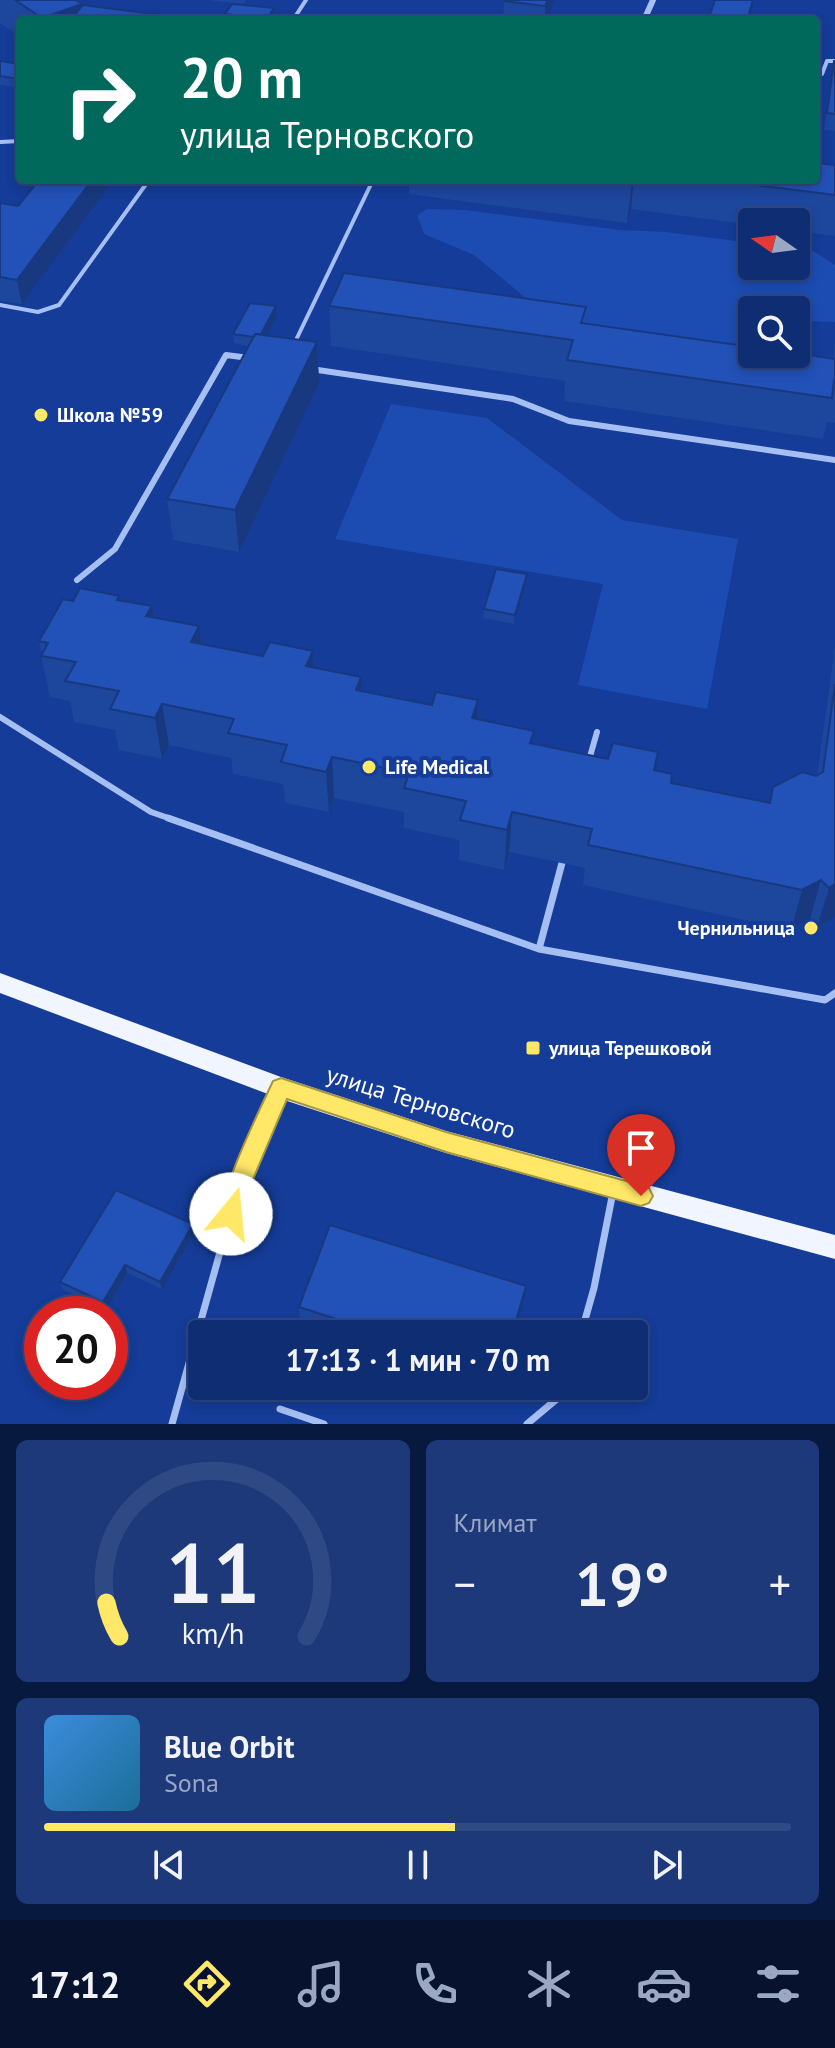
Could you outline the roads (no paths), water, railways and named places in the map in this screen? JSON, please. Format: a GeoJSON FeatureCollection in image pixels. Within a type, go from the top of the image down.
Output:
{"type":"FeatureCollection","features":[{"type":"Feature","properties":{"kind":"main road","name":"улица Терновского"},"geometry":{"type":"LineString","coordinates":[[0,983],[281,1088],[446,1142],[835,1247]]}},
{"type":"Feature","properties":{"kind":"lane"},"geometry":{"type":"LineString","coordinates":[[820,74],[827,61],[835,61]]}},
{"type":"Feature","properties":{"kind":"lane"},"geometry":{"type":"LineString","coordinates":[[0,305],[37,313],[51,311],[59,305],[146,184]]}},
{"type":"Feature","properties":{"kind":"lane"},"geometry":{"type":"LineString","coordinates":[[305,350],[296,340],[371,184]]}},
{"type":"Feature","properties":{"kind":"lane"},"geometry":{"type":"LineString","coordinates":[[77,580],[115,549],[226,355],[257,360]]}},
{"type":"Feature","properties":{"kind":"lane"},"geometry":{"type":"LineString","coordinates":[[313,360],[321,370]]}},
{"type":"Feature","properties":{"kind":"lane"},"geometry":{"type":"LineString","coordinates":[[298,367],[513,399],[569,421],[835,460]]}},
{"type":"Feature","properties":{"kind":"lane"},"geometry":{"type":"LineString","coordinates":[[0,717],[151,812],[539,949],[825,1000],[835,993]]}},
{"type":"Feature","properties":{"kind":"lane"},"geometry":{"type":"LineString","coordinates":[[586,770],[597,732]]}},
{"type":"Feature","properties":{"kind":"lane"},"geometry":{"type":"LineString","coordinates":[[539,949],[562,863]]}},
{"type":"Feature","properties":{"kind":"lane"},"geometry":{"type":"LineString","coordinates":[[172,1424],[239,1184],[281,1088]]}},
{"type":"Feature","properties":{"kind":"lane"},"geometry":{"type":"LineString","coordinates":[[585,1320],[613,1188]]}},
{"type":"Feature","properties":{"kind":"lane"},"geometry":{"type":"LineString","coordinates":[[527,1424],[556,1400]]}},
{"type":"Feature","properties":{"kind":"lane"},"geometry":{"type":"LineString","coordinates":[[280,1409],[324,1424]]}},
{"type":"Feature","properties":{"kind":"place","name":"Школа №59"},"geometry":{"type":"Point","coordinates":[41,415]}},
{"type":"Feature","properties":{"kind":"place","name":"Life Medical"},"geometry":{"type":"Point","coordinates":[369,767]}},
{"type":"Feature","properties":{"kind":"place","name":"Чернильница"},"geometry":{"type":"Point","coordinates":[811,928]}},
{"type":"Feature","properties":{"kind":"place","name":"улица Терешковой"},"geometry":{"type":"Point","coordinates":[533,1048]}}]}
